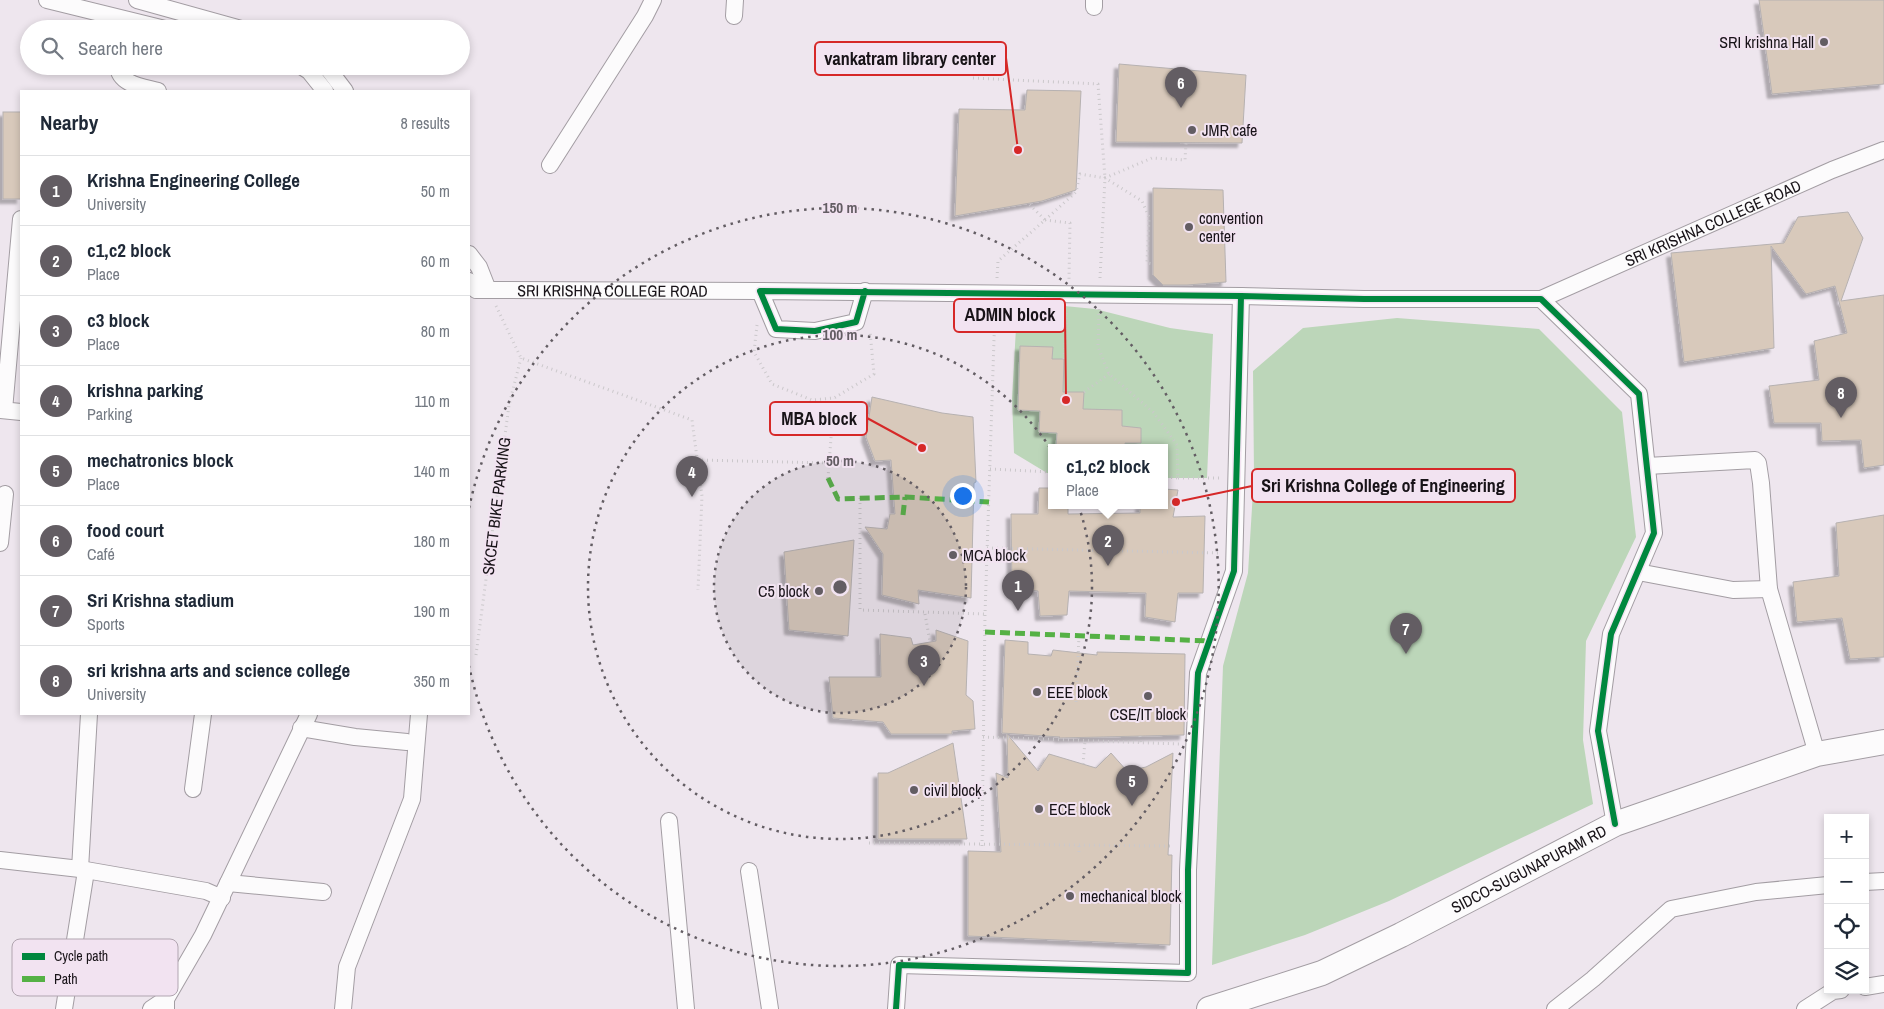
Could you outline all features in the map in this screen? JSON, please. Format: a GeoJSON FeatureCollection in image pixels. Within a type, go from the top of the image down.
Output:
{"type":"FeatureCollection","features":[{"type":"Feature","properties":{"kind":"street"},"geometry":{"type":"LineString","coordinates":[[47,0],[109,20]]}},
{"type":"Feature","properties":{"kind":"street"},"geometry":{"type":"LineString","coordinates":[[137,0],[209,20]]}},
{"type":"Feature","properties":{"kind":"street"},"geometry":{"type":"LineString","coordinates":[[550,165],[645,16],[653,0]]}},
{"type":"Feature","properties":{"kind":"street"},"geometry":{"type":"LineString","coordinates":[[121,75],[127,82],[155,90]]}},
{"type":"Feature","properties":{"kind":"street"},"geometry":{"type":"LineString","coordinates":[[312,75],[324,90]]}},
{"type":"Feature","properties":{"kind":"street"},"geometry":{"type":"LineString","coordinates":[[333,75],[344,90]]}},
{"type":"Feature","properties":{"kind":"street","name":"SRI KRISHNA COLLEGE ROAD"},"geometry":{"type":"LineString","coordinates":[[470,282],[476,290],[996,292],[1364,299],[1541,299],[1832,170],[1884,150]]}},
{"type":"Feature","properties":{"kind":"street"},"geometry":{"type":"LineString","coordinates":[[20,241],[17,307],[2,410],[20,412]]}},
{"type":"Feature","properties":{"kind":"street"},"geometry":{"type":"LineString","coordinates":[[470,255],[479,267],[488,290]]}},
{"type":"Feature","properties":{"kind":"street"},"geometry":{"type":"LineString","coordinates":[[760,291],[776,329],[815,331],[856,322],[865,291]]}},
{"type":"Feature","properties":{"kind":"street"},"geometry":{"type":"LineString","coordinates":[[896,1009],[899,965],[1188,973],[1189,846],[1198,673],[1234,571],[1241,296]]}},
{"type":"Feature","properties":{"kind":"street"},"geometry":{"type":"LineString","coordinates":[[1541,299],[1640,394],[1654,533],[1611,634],[1598,731],[1615,824]]}},
{"type":"Feature","properties":{"kind":"street"},"geometry":{"type":"LineString","coordinates":[[1647,466],[1755,460],[1758,463],[1769,589],[1817,754]]}},
{"type":"Feature","properties":{"kind":"street"},"geometry":{"type":"LineString","coordinates":[[0,543],[5,494]]}},
{"type":"Feature","properties":{"kind":"street"},"geometry":{"type":"LineString","coordinates":[[1638,572],[1733,590],[1769,589]]}},
{"type":"Feature","properties":{"kind":"street"},"geometry":{"type":"LineString","coordinates":[[74,939],[83,870],[89,715]]}},
{"type":"Feature","properties":{"kind":"street"},"geometry":{"type":"LineString","coordinates":[[193,789],[203,715]]}},
{"type":"Feature","properties":{"kind":"street"},"geometry":{"type":"LineString","coordinates":[[178,982],[222,898],[308,715]]}},
{"type":"Feature","properties":{"kind":"street"},"geometry":{"type":"LineString","coordinates":[[343,1009],[348,967],[412,799],[419,715]]}},
{"type":"Feature","properties":{"kind":"street"},"geometry":{"type":"LineString","coordinates":[[301,728],[355,737],[407,742]]}},
{"type":"Feature","properties":{"kind":"street","name":"SIDCO-SUGUNAPURAM RD"},"geometry":{"type":"LineString","coordinates":[[1209,1009],[1322,973],[1401,935],[1615,824],[1817,754],[1884,742]]}},
{"type":"Feature","properties":{"kind":"street"},"geometry":{"type":"LineString","coordinates":[[669,822],[686,1009]]}},
{"type":"Feature","properties":{"kind":"street"},"geometry":{"type":"LineString","coordinates":[[0,860],[83,870],[206,891],[222,898]]}},
{"type":"Feature","properties":{"kind":"street"},"geometry":{"type":"LineString","coordinates":[[749,871],[770,1009]]}},
{"type":"Feature","properties":{"kind":"street"},"geometry":{"type":"LineString","coordinates":[[1869,882],[1884,881]]}},
{"type":"Feature","properties":{"kind":"street"},"geometry":{"type":"LineString","coordinates":[[228,883],[323,892]]}},
{"type":"Feature","properties":{"kind":"street"},"geometry":{"type":"LineString","coordinates":[[1555,1009],[1592,980],[1671,909],[1756,892],[1824,886]]}},
{"type":"Feature","properties":{"kind":"street"},"geometry":{"type":"LineString","coordinates":[[1869,986],[1884,984]]}},
{"type":"Feature","properties":{"kind":"street"},"geometry":{"type":"LineString","coordinates":[[1805,1009],[1830,994]]}},
{"type":"Feature","properties":{"kind":"street"},"geometry":{"type":"LineString","coordinates":[[64,1009],[66,996]]}},
{"type":"Feature","properties":{"kind":"street"},"geometry":{"type":"LineString","coordinates":[[150,1009],[166,1004]]}},
{"type":"Feature","properties":{"kind":"path"},"geometry":{"type":"LineString","coordinates":[[973,78],[1098,84],[1105,178],[1098,347],[1109,374],[1153,412],[1177,445],[1178,478]]}},
{"type":"Feature","properties":{"kind":"path"},"geometry":{"type":"LineString","coordinates":[[1105,178],[1152,158],[1185,160],[1186,142]]}},
{"type":"Feature","properties":{"kind":"path"},"geometry":{"type":"LineString","coordinates":[[982,846],[985,614],[998,261],[1076,192],[1080,174],[1105,178],[1142,201],[1149,217],[1147,263],[1153,264]]}},
{"type":"Feature","properties":{"kind":"path"},"geometry":{"type":"LineString","coordinates":[[1028,203],[1045,220],[1070,222],[1064,360]]}},
{"type":"Feature","properties":{"kind":"path"},"geometry":{"type":"LineString","coordinates":[[488,290],[521,358],[692,420],[702,496],[698,590]]}},
{"type":"Feature","properties":{"kind":"path"},"geometry":{"type":"LineString","coordinates":[[760,291],[754,352],[772,384],[812,400],[834,398],[874,374],[869,328]]}},
{"type":"Feature","properties":{"kind":"path"},"geometry":{"type":"LineString","coordinates":[[1084,392],[1109,374]]}},
{"type":"Feature","properties":{"kind":"path"},"geometry":{"type":"LineString","coordinates":[[828,478],[834,398]]}},
{"type":"Feature","properties":{"kind":"path"},"geometry":{"type":"LineString","coordinates":[[698,460],[829,463]]}},
{"type":"Feature","properties":{"kind":"path"},"geometry":{"type":"LineString","coordinates":[[990,469],[1048,472]]}},
{"type":"Feature","properties":{"kind":"path"},"geometry":{"type":"LineString","coordinates":[[1168,477],[1236,479]]}},
{"type":"Feature","properties":{"kind":"path"},"geometry":{"type":"LineString","coordinates":[[860,498],[860,610],[925,614],[985,614]]}},
{"type":"Feature","properties":{"kind":"path"},"geometry":{"type":"LineString","coordinates":[[987,548],[1234,553]]}},
{"type":"Feature","properties":{"kind":"path"},"geometry":{"type":"LineString","coordinates":[[925,614],[930,642]]}},
{"type":"Feature","properties":{"kind":"path"},"geometry":{"type":"LineString","coordinates":[[1076,702],[1079,636]]}},
{"type":"Feature","properties":{"kind":"path"},"geometry":{"type":"LineString","coordinates":[[1140,736],[1141,743]]}},
{"type":"Feature","properties":{"kind":"path"},"geometry":{"type":"LineString","coordinates":[[983,737],[1194,745]]}},
{"type":"Feature","properties":{"kind":"path"},"geometry":{"type":"LineString","coordinates":[[1083,764],[1085,741]]}},
{"type":"Feature","properties":{"kind":"path"},"geometry":{"type":"LineString","coordinates":[[868,843],[982,846],[1189,846]]}},
{"type":"Feature","properties":{"kind":"path"},"geometry":{"type":"LineString","coordinates":[[1079,846],[1079,853]]}},
{"type":"Feature","properties":{"kind":"green space"},"geometry":{"type":"Polygon","coordinates":[[[1054,305],[1095,309],[1170,328],[1213,334],[1207,478],[1168,478],[1168,444],[1048,444],[1048,473],[1014,453],[1012,399],[1017,310],[1054,305]]]}},
{"type":"Feature","properties":{"kind":"green space"},"geometry":{"type":"Polygon","coordinates":[[[1397,318],[1539,329],[1622,412],[1636,537],[1586,641],[1583,740],[1593,804],[1389,901],[1305,935],[1212,965],[1223,666],[1248,573],[1254,475],[1253,371],[1303,328],[1397,318]]]}},
{"type":"Feature","properties":{"kind":"building","name":"SRI krishna Hall"},"geometry":{"type":"Polygon","coordinates":[[[1759,0],[1884,0],[1884,84],[1772,94],[1759,0]]]}},
{"type":"Feature","properties":{"kind":"building"},"geometry":{"type":"Polygon","coordinates":[[[1119,64],[1246,75],[1242,143],[1116,142],[1119,64]]]}},
{"type":"Feature","properties":{"kind":"building"},"geometry":{"type":"Polygon","coordinates":[[[1027,90],[1081,91],[1076,190],[1042,201],[955,216],[959,109],[1025,110],[1027,90]]]}},
{"type":"Feature","properties":{"kind":"building"},"geometry":{"type":"Polygon","coordinates":[[[3,112],[20,112],[20,199],[3,199],[3,112]]]}},
{"type":"Feature","properties":{"kind":"building","name":"convention center"},"geometry":{"type":"Polygon","coordinates":[[[1153,188],[1223,190],[1226,282],[1163,285],[1153,275],[1153,188]]]}},
{"type":"Feature","properties":{"kind":"building"},"geometry":{"type":"Polygon","coordinates":[[[1848,212],[1863,238],[1841,301],[1884,295],[1884,465],[1864,468],[1861,440],[1822,441],[1821,423],[1774,423],[1769,386],[1819,380],[1814,341],[1847,333],[1835,286],[1806,294],[1771,246],[1774,348],[1684,362],[1671,253],[1784,243],[1798,217],[1848,212]]]}},
{"type":"Feature","properties":{"kind":"building"},"geometry":{"type":"Polygon","coordinates":[[[1020,346],[1053,347],[1052,359],[1064,359],[1063,392],[1084,392],[1083,409],[1122,410],[1122,426],[1141,428],[1141,443],[1056,444],[1057,433],[1039,432],[1040,411],[1018,410],[1020,346]]]}},
{"type":"Feature","properties":{"kind":"building"},"geometry":{"type":"Polygon","coordinates":[[[872,397],[942,413],[973,417],[976,482],[974,483],[971,598],[918,590],[919,604],[882,595],[883,554],[865,527],[887,529],[890,514],[895,514],[891,460],[875,461],[866,437],[872,397]]]}},
{"type":"Feature","properties":{"kind":"building"},"geometry":{"type":"Polygon","coordinates":[[[1039,488],[1048,488],[1048,509],[1068,509],[1068,514],[1140,513],[1140,509],[1168,509],[1168,489],[1178,490],[1173,517],[1205,516],[1203,593],[1178,593],[1175,622],[1145,617],[1146,593],[1069,591],[1067,615],[1040,616],[1038,591],[1012,588],[1011,514],[1038,514],[1039,488]]]}},
{"type":"Feature","properties":{"kind":"building"},"geometry":{"type":"Polygon","coordinates":[[[1884,515],[1884,657],[1850,659],[1842,618],[1797,622],[1793,582],[1839,576],[1836,523],[1884,515]]]}},
{"type":"Feature","properties":{"kind":"building","name":"C5 block"},"geometry":{"type":"Polygon","coordinates":[[[854,540],[848,636],[789,630],[784,552],[854,540]]]}},
{"type":"Feature","properties":{"kind":"building"},"geometry":{"type":"Polygon","coordinates":[[[936,630],[968,641],[966,695],[973,701],[975,729],[952,731],[952,734],[891,734],[883,722],[833,718],[829,677],[881,677],[880,634],[911,638],[913,645],[936,641],[936,630]]]}},
{"type":"Feature","properties":{"kind":"building"},"geometry":{"type":"Polygon","coordinates":[[[1005,640],[1028,642],[1028,654],[1051,656],[1053,650],[1097,655],[1097,652],[1185,654],[1184,735],[1059,738],[1002,733],[1005,640]]]}},
{"type":"Feature","properties":{"kind":"building"},"geometry":{"type":"Polygon","coordinates":[[[1007,734],[1038,771],[1049,754],[1096,768],[1111,753],[1127,771],[1146,767],[1173,753],[1168,855],[1172,855],[1170,945],[968,936],[968,851],[1001,852],[996,773],[1008,778],[1007,734]]]}},
{"type":"Feature","properties":{"kind":"building"},"geometry":{"type":"Polygon","coordinates":[[[953,743],[967,839],[878,839],[878,773],[888,773],[953,743]]]}},
{"type":"Feature","properties":{"kind":"marked path"},"geometry":{"type":"LineString","coordinates":[[828,478],[838,499],[905,497],[989,502]]}},
{"type":"Feature","properties":{"kind":"marked path"},"geometry":{"type":"LineString","coordinates":[[903,515],[905,497]]}},
{"type":"Feature","properties":{"kind":"marked path"},"geometry":{"type":"LineString","coordinates":[[985,632],[1209,641]]}},
{"type":"Feature","properties":{"kind":"cycle path"},"geometry":{"type":"LineString","coordinates":[[865,291],[856,322],[815,331],[776,329],[760,291],[1241,296]]}},
{"type":"Feature","properties":{"kind":"cycle path"},"geometry":{"type":"LineString","coordinates":[[896,1009],[899,965],[1188,973],[1188,870],[1198,673],[1234,571],[1241,296],[1364,299],[1541,299],[1639,394],[1654,533],[1611,634],[1598,731],[1615,824]]}},
{"type":"Feature","properties":{"kind":"place","name":"SRI krishna Hall"},"geometry":{"type":"Point","coordinates":[1824,42]}},
{"type":"Feature","properties":{"kind":"place","name":"food court"},"geometry":{"type":"Point","coordinates":[1181,108]}},
{"type":"Feature","properties":{"kind":"place","name":"JMR cafe"},"geometry":{"type":"Point","coordinates":[1192,130]}},
{"type":"Feature","properties":{"kind":"place","name":"vankatram library center"},"geometry":{"type":"Point","coordinates":[1018,150]}},
{"type":"Feature","properties":{"kind":"place","name":"convention center"},"geometry":{"type":"Point","coordinates":[1189,227]}},
{"type":"Feature","properties":{"kind":"place","name":"ADMIN block"},"geometry":{"type":"Point","coordinates":[1066,400]}},
{"type":"Feature","properties":{"kind":"place","name":"sri krishna arts and science college"},"geometry":{"type":"Point","coordinates":[1841,418]}},
{"type":"Feature","properties":{"kind":"place","name":"MBA block"},"geometry":{"type":"Point","coordinates":[922,448]}},
{"type":"Feature","properties":{"kind":"place","name":"krishna parking"},"geometry":{"type":"Point","coordinates":[692,497]}},
{"type":"Feature","properties":{"kind":"place","name":"Sri Krishna College of Engineering"},"geometry":{"type":"Point","coordinates":[1176,502]}},
{"type":"Feature","properties":{"kind":"place","name":"MCA block"},"geometry":{"type":"Point","coordinates":[953,555]}},
{"type":"Feature","properties":{"kind":"place","name":"c1,c2 block"},"geometry":{"type":"Point","coordinates":[1108,566]}},
{"type":"Feature","properties":{"kind":"place","name":"C5 block"},"geometry":{"type":"Point","coordinates":[819,591]}},
{"type":"Feature","properties":{"kind":"place","name":"Krishna Engineering College"},"geometry":{"type":"Point","coordinates":[1018,611]}},
{"type":"Feature","properties":{"kind":"place","name":"Sri Krishna stadium"},"geometry":{"type":"Point","coordinates":[1406,654]}},
{"type":"Feature","properties":{"kind":"place","name":"c3 block"},"geometry":{"type":"Point","coordinates":[924,686]}},
{"type":"Feature","properties":{"kind":"place","name":"EEE block"},"geometry":{"type":"Point","coordinates":[1037,692]}},
{"type":"Feature","properties":{"kind":"place","name":"CSE/IT block"},"geometry":{"type":"Point","coordinates":[1148,696]}},
{"type":"Feature","properties":{"kind":"place","name":"civil block"},"geometry":{"type":"Point","coordinates":[914,790]}},
{"type":"Feature","properties":{"kind":"place","name":"mechatronics block"},"geometry":{"type":"Point","coordinates":[1132,806]}},
{"type":"Feature","properties":{"kind":"place","name":"ECE block"},"geometry":{"type":"Point","coordinates":[1039,809]}},
{"type":"Feature","properties":{"kind":"place","name":"mechanical block"},"geometry":{"type":"Point","coordinates":[1070,896]}}]}
